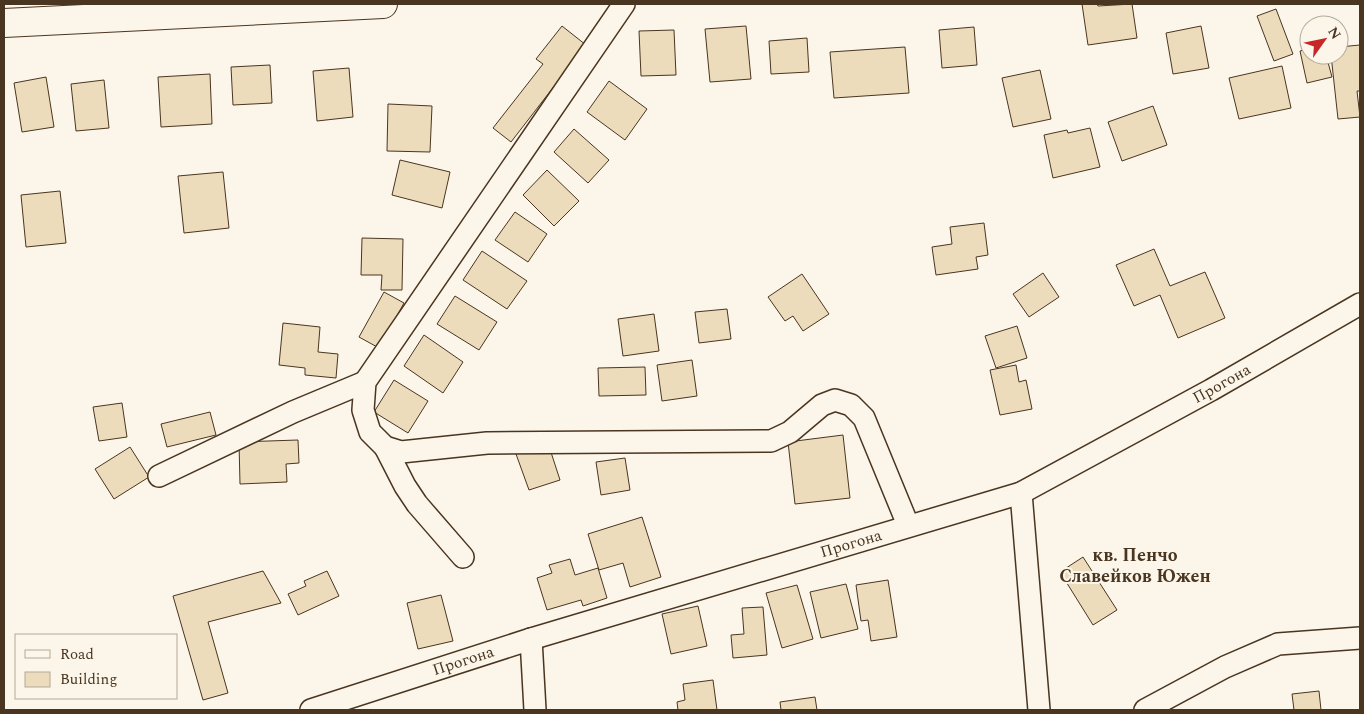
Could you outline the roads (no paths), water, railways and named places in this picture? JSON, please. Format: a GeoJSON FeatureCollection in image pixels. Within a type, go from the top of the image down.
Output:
{"type":"FeatureCollection","features":[{"type":"Feature","properties":{"kind":"street"},"geometry":{"type":"LineString","coordinates":[[4,23],[383,4]]}},
{"type":"Feature","properties":{"kind":"street"},"geometry":{"type":"LineString","coordinates":[[463,557],[417,504],[405,486],[385,447],[370,432],[362,410],[365,382],[624,4]]}},
{"type":"Feature","properties":{"kind":"street","name":"Прогона"},"geometry":{"type":"LineString","coordinates":[[311,710],[531,639],[1021,492],[1211,390],[1360,304]]}},
{"type":"Feature","properties":{"kind":"street"},"geometry":{"type":"LineString","coordinates":[[159,476],[293,412],[365,382]]}},
{"type":"Feature","properties":{"kind":"street"},"geometry":{"type":"LineString","coordinates":[[385,447],[401,452],[488,443],[771,441],[790,432],[822,405],[835,400],[851,405],[864,418],[908,526]]}},
{"type":"Feature","properties":{"kind":"street"},"geometry":{"type":"LineString","coordinates":[[1021,492],[1039,710]]}},
{"type":"Feature","properties":{"kind":"street"},"geometry":{"type":"LineString","coordinates":[[1145,710],[1225,667],[1278,644],[1360,638]]}},
{"type":"Feature","properties":{"kind":"street"},"geometry":{"type":"LineString","coordinates":[[531,639],[536,710]]}},
{"type":"Feature","properties":{"kind":"district","name":"кв. Пенчо Славейков Южен"},"geometry":{"type":"Point","coordinates":[1135,565]}}]}
